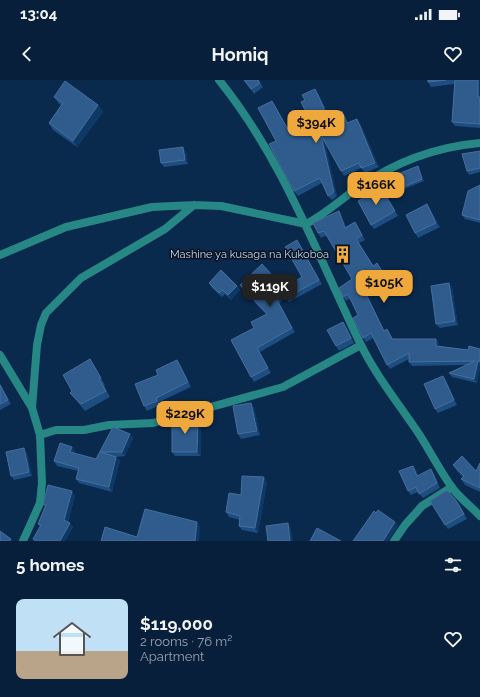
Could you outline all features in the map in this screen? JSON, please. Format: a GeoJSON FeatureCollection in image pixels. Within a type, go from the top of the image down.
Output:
{"type":"FeatureCollection","features":[{"type":"Feature","properties":{"kind":"street"},"geometry":{"type":"LineString","coordinates":[[219,80],[255,131],[306,224],[316,250],[361,345],[395,402],[420,435],[452,487],[480,516]]}},
{"type":"Feature","properties":{"kind":"street"},"geometry":{"type":"LineString","coordinates":[[0,255],[66,227],[152,207],[194,205],[221,206],[306,224],[356,189],[397,165],[436,150],[480,143]]}},
{"type":"Feature","properties":{"kind":"street"},"geometry":{"type":"LineString","coordinates":[[32,408],[37,345],[40,325],[46,313],[81,278],[165,229],[194,205]]}},
{"type":"Feature","properties":{"kind":"street"},"geometry":{"type":"LineString","coordinates":[[40,435],[56,430],[84,430],[109,425],[152,423],[283,387],[361,345]]}},
{"type":"Feature","properties":{"kind":"street"},"geometry":{"type":"LineString","coordinates":[[0,355],[32,408],[40,435],[42,483],[40,503],[23,541]]}},
{"type":"Feature","properties":{"kind":"street"},"geometry":{"type":"LineString","coordinates":[[394,541],[404,525],[422,506],[452,487]]}},
{"type":"Feature","properties":{"kind":"building"},"geometry":{"type":"Polygon","coordinates":[[[244,80],[258,80],[260,83],[251,89],[244,80]]]}},
{"type":"Feature","properties":{"kind":"building"},"geometry":{"type":"Polygon","coordinates":[[[428,80],[446,80],[428,82],[428,80]]]}},
{"type":"Feature","properties":{"kind":"building"},"geometry":{"type":"Polygon","coordinates":[[[455,80],[478,80],[478,97],[480,97],[480,124],[452,122],[455,80]]]}},
{"type":"Feature","properties":{"kind":"building"},"geometry":{"type":"Polygon","coordinates":[[[65,81],[98,105],[73,141],[49,123],[63,103],[54,97],[65,81]]]}},
{"type":"Feature","properties":{"kind":"building"},"geometry":{"type":"Polygon","coordinates":[[[315,89],[324,108],[323,119],[342,111],[347,123],[357,119],[375,163],[361,168],[359,163],[341,171],[321,135],[334,192],[328,196],[320,178],[294,191],[269,144],[276,141],[258,108],[272,101],[290,133],[312,124],[301,102],[305,100],[302,95],[315,89]]]}},
{"type":"Feature","properties":{"kind":"building"},"geometry":{"type":"Polygon","coordinates":[[[183,147],[185,160],[161,163],[159,150],[183,147]]]}},
{"type":"Feature","properties":{"kind":"building"},"geometry":{"type":"Polygon","coordinates":[[[480,151],[480,168],[467,171],[462,154],[480,151]]]}},
{"type":"Feature","properties":{"kind":"building"},"geometry":{"type":"Polygon","coordinates":[[[418,166],[422,179],[398,189],[393,176],[418,166]]]}},
{"type":"Feature","properties":{"kind":"building"},"geometry":{"type":"Polygon","coordinates":[[[480,185],[480,220],[462,215],[468,191],[480,185]]]}},
{"type":"Feature","properties":{"kind":"building"},"geometry":{"type":"Polygon","coordinates":[[[381,188],[395,211],[371,225],[358,201],[381,188]]]}},
{"type":"Feature","properties":{"kind":"building"},"geometry":{"type":"Polygon","coordinates":[[[427,204],[436,223],[415,233],[406,215],[427,204]]]}},
{"type":"Feature","properties":{"kind":"building"},"geometry":{"type":"Polygon","coordinates":[[[339,211],[345,228],[355,222],[362,235],[356,239],[373,266],[377,263],[383,273],[362,286],[384,331],[387,329],[392,339],[436,339],[436,346],[468,350],[469,346],[480,349],[480,361],[478,361],[474,379],[449,373],[475,361],[409,362],[409,353],[387,365],[371,333],[363,338],[353,318],[358,315],[348,294],[343,297],[339,288],[352,279],[324,231],[318,233],[313,223],[339,211]]]}},
{"type":"Feature","properties":{"kind":"building"},"geometry":{"type":"Polygon","coordinates":[[[297,240],[319,280],[286,298],[282,292],[276,298],[292,328],[257,348],[268,368],[251,377],[231,340],[254,328],[251,322],[267,314],[240,285],[262,264],[284,288],[302,277],[285,247],[297,240]]]}},
{"type":"Feature","properties":{"kind":"building"},"geometry":{"type":"Polygon","coordinates":[[[221,270],[237,286],[228,295],[222,290],[219,293],[209,283],[221,270]]]}},
{"type":"Feature","properties":{"kind":"building"},"geometry":{"type":"Polygon","coordinates":[[[449,283],[455,321],[436,324],[431,286],[449,283]]]}},
{"type":"Feature","properties":{"kind":"building"},"geometry":{"type":"Polygon","coordinates":[[[343,322],[351,338],[336,346],[327,330],[343,322]]]}},
{"type":"Feature","properties":{"kind":"building"},"geometry":{"type":"Polygon","coordinates":[[[90,359],[101,378],[99,379],[106,391],[81,404],[70,393],[72,391],[63,375],[90,359]]]}},
{"type":"Feature","properties":{"kind":"building"},"geometry":{"type":"Polygon","coordinates":[[[177,360],[188,382],[156,398],[157,401],[144,406],[135,384],[158,375],[156,370],[177,360]]]}},
{"type":"Feature","properties":{"kind":"building"},"geometry":{"type":"Polygon","coordinates":[[[443,376],[454,400],[435,409],[424,384],[443,376]]]}},
{"type":"Feature","properties":{"kind":"building"},"geometry":{"type":"Polygon","coordinates":[[[0,385],[8,400],[0,404],[0,385]]]}},
{"type":"Feature","properties":{"kind":"building"},"geometry":{"type":"Polygon","coordinates":[[[251,403],[257,431],[238,434],[233,406],[251,403]]]}},
{"type":"Feature","properties":{"kind":"building"},"geometry":{"type":"Polygon","coordinates":[[[172,418],[198,419],[197,452],[172,452],[172,418]]]}},
{"type":"Feature","properties":{"kind":"building"},"geometry":{"type":"Polygon","coordinates":[[[113,427],[130,434],[122,452],[101,452],[116,457],[109,487],[76,479],[79,468],[54,461],[60,443],[72,447],[70,452],[96,459],[113,427]]]}},
{"type":"Feature","properties":{"kind":"building"},"geometry":{"type":"Polygon","coordinates":[[[24,448],[29,472],[11,476],[6,452],[24,448]]]}},
{"type":"Feature","properties":{"kind":"building"},"geometry":{"type":"Polygon","coordinates":[[[462,456],[476,471],[480,463],[480,488],[461,479],[464,476],[453,465],[462,456]]]}},
{"type":"Feature","properties":{"kind":"building"},"geometry":{"type":"Polygon","coordinates":[[[413,466],[417,476],[431,469],[437,483],[419,494],[416,487],[408,491],[399,471],[413,466]]]}},
{"type":"Feature","properties":{"kind":"building"},"geometry":{"type":"Polygon","coordinates":[[[242,476],[264,477],[255,528],[239,526],[240,516],[226,512],[229,493],[241,495],[242,476]]]}},
{"type":"Feature","properties":{"kind":"building"},"geometry":{"type":"Polygon","coordinates":[[[48,485],[72,491],[64,520],[70,523],[60,541],[36,541],[33,539],[41,525],[38,524],[46,505],[43,504],[48,485]]]}},
{"type":"Feature","properties":{"kind":"building"},"geometry":{"type":"Polygon","coordinates":[[[447,490],[455,499],[464,514],[445,525],[430,501],[447,490]]]}},
{"type":"Feature","properties":{"kind":"building"},"geometry":{"type":"Polygon","coordinates":[[[145,509],[197,522],[195,541],[101,541],[105,527],[137,537],[145,509]]]}},
{"type":"Feature","properties":{"kind":"building"},"geometry":{"type":"Polygon","coordinates":[[[378,510],[395,522],[383,541],[353,541],[374,511],[376,513],[378,510]]]}},
{"type":"Feature","properties":{"kind":"building"},"geometry":{"type":"Polygon","coordinates":[[[288,523],[290,541],[268,541],[266,526],[288,523]]]}},
{"type":"Feature","properties":{"kind":"building"},"geometry":{"type":"Polygon","coordinates":[[[317,528],[341,541],[310,541],[317,528]]]}},
{"type":"Feature","properties":{"kind":"building"},"geometry":{"type":"Polygon","coordinates":[[[0,531],[11,539],[10,541],[0,541],[0,531]]]}},
{"type":"Feature","properties":{"kind":"place","name":"Mashine ya kusaga na Kukoboa"},"geometry":{"type":"Point","coordinates":[342,254]}}]}
